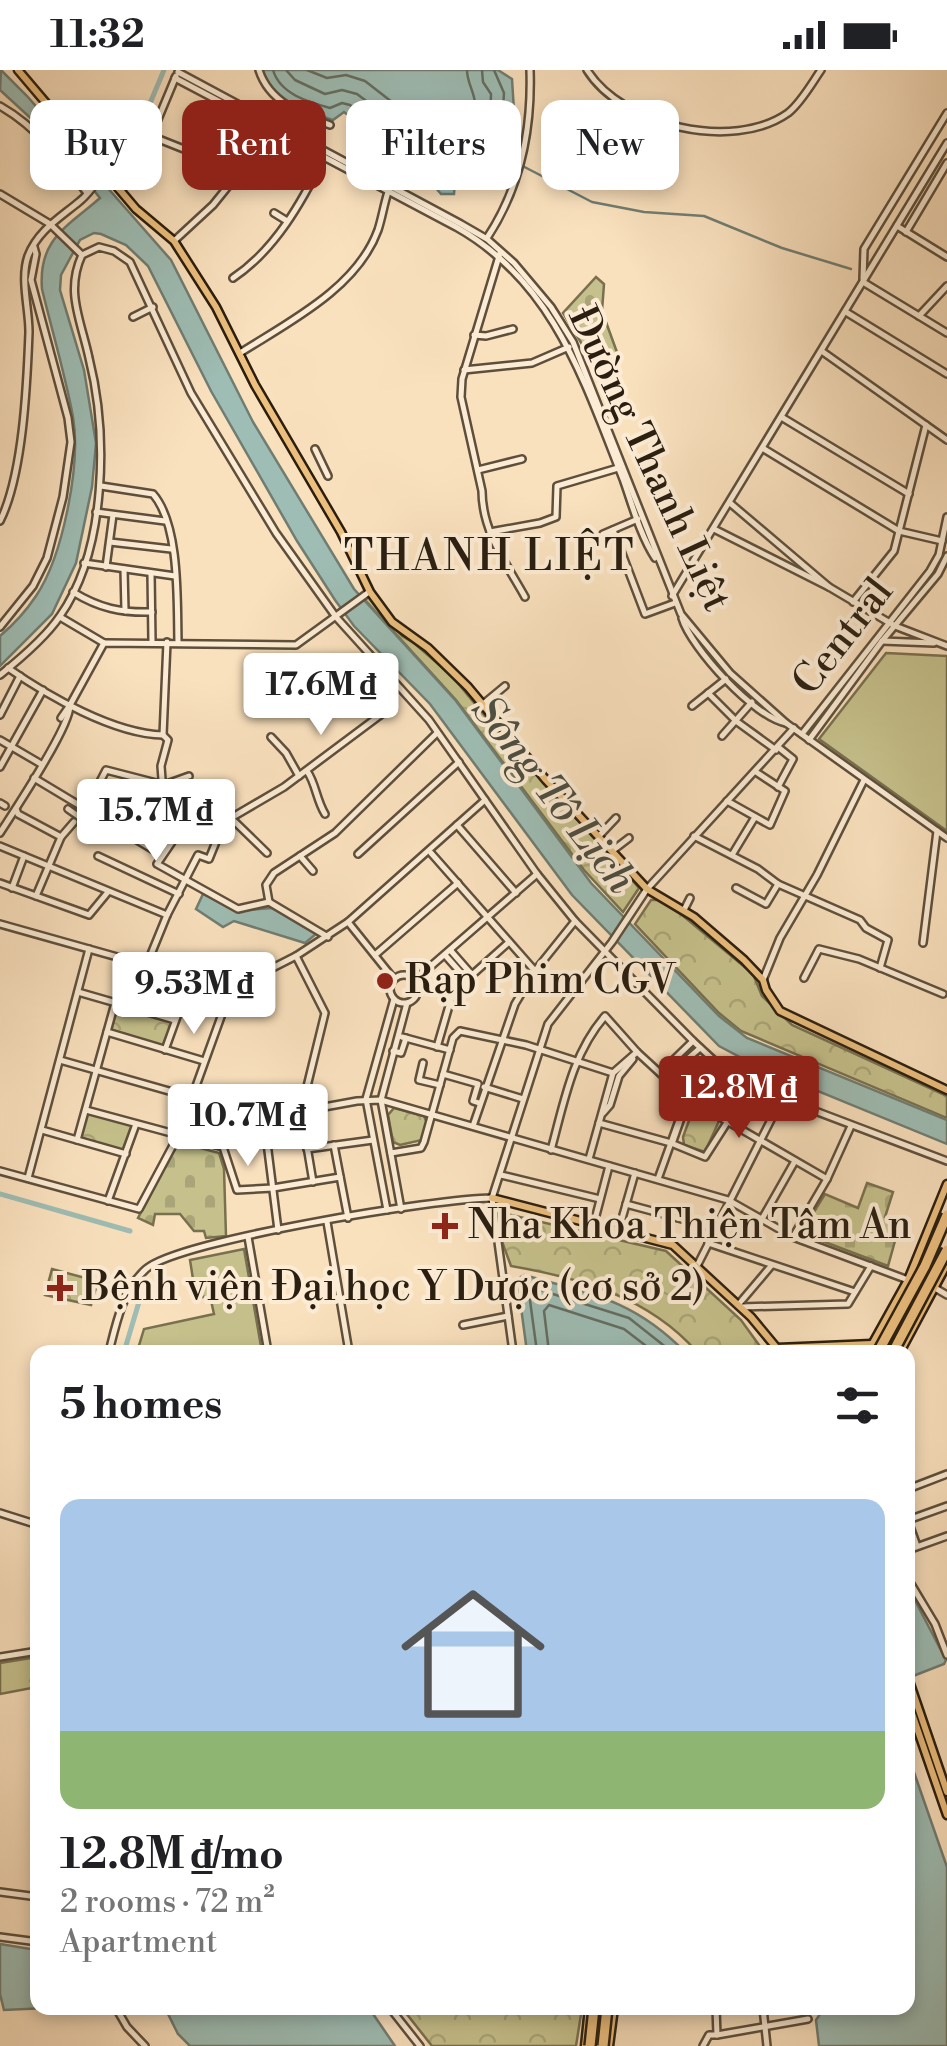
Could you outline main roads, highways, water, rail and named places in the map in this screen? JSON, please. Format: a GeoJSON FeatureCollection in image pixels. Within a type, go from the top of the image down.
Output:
{"type":"FeatureCollection","features":[{"type":"Feature","properties":{"kind":"highway"},"geometry":{"type":"LineString","coordinates":[[878,1345],[925,1266],[947,1215]]}},
{"type":"Feature","properties":{"kind":"highway"},"geometry":{"type":"LineString","coordinates":[[900,1345],[947,1249]]}},
{"type":"Feature","properties":{"kind":"highway"},"geometry":{"type":"LineString","coordinates":[[587,2046],[590,2015]]}},
{"type":"Feature","properties":{"kind":"highway"},"geometry":{"type":"LineString","coordinates":[[607,2046],[609,2015]]}},
{"type":"Feature","properties":{"kind":"main road"},"geometry":{"type":"LineString","coordinates":[[18,70],[102,174],[174,241],[341,532],[368,593],[392,622],[428,648],[647,888],[684,910],[763,980],[772,1002],[788,1018],[947,1090]]}},
{"type":"Feature","properties":{"kind":"main road"},"geometry":{"type":"LineString","coordinates":[[877,1345],[947,1184]]}},
{"type":"Feature","properties":{"kind":"main road"},"geometry":{"type":"LineString","coordinates":[[492,1198],[673,1245],[774,1345]]}},
{"type":"Feature","properties":{"kind":"main road"},"geometry":{"type":"LineString","coordinates":[[926,1239],[947,1249]]}},
{"type":"Feature","properties":{"kind":"main road"},"geometry":{"type":"LineString","coordinates":[[902,1345],[947,1264]]}},
{"type":"Feature","properties":{"kind":"main road"},"geometry":{"type":"LineString","coordinates":[[896,1304],[919,1318]]}},
{"type":"Feature","properties":{"kind":"main road"},"geometry":{"type":"LineString","coordinates":[[915,1712],[947,1792]]}},
{"type":"Feature","properties":{"kind":"main road"},"geometry":{"type":"LineString","coordinates":[[915,1716],[947,1815]]}},
{"type":"Feature","properties":{"kind":"main road"},"geometry":{"type":"LineString","coordinates":[[587,2046],[597,2039],[607,2046]]}},
{"type":"Feature","properties":{"kind":"water"},"geometry":{"type":"Polygon","coordinates":[[[1,70],[31,100],[30,118],[0,90],[1,70]]]}},
{"type":"Feature","properties":{"kind":"water"},"geometry":{"type":"Polygon","coordinates":[[[262,70],[498,70],[512,79],[513,100],[346,100],[346,114],[333,120],[326,118],[326,100],[284,100],[266,81],[262,70]]]}},
{"type":"Feature","properties":{"kind":"water"},"geometry":{"type":"Polygon","coordinates":[[[94,190],[110,190],[171,260],[253,422],[354,589],[456,701],[591,883],[719,1016],[747,1038],[947,1120],[947,1144],[757,1066],[719,1046],[572,895],[430,704],[354,626],[335,600],[211,391],[148,266],[126,245],[101,234],[80,240],[61,275],[60,290],[84,370],[96,443],[92,487],[76,563],[52,614],[0,666],[0,636],[28,607],[46,579],[62,534],[72,484],[73,417],[42,289],[42,272],[57,236],[100,198],[94,190]]]}},
{"type":"Feature","properties":{"kind":"water"},"geometry":{"type":"Polygon","coordinates":[[[203,894],[238,911],[272,908],[316,934],[305,943],[234,921],[223,927],[196,909],[203,894]]]}},
{"type":"Feature","properties":{"kind":"water"},"geometry":{"type":"Polygon","coordinates":[[[524,1275],[611,1301],[648,1321],[677,1345],[526,1345],[519,1278],[524,1275]]]}},
{"type":"Feature","properties":{"kind":"water"},"geometry":{"type":"Polygon","coordinates":[[[915,1600],[946,1660],[915,1675],[915,1600]]]}},
{"type":"Feature","properties":{"kind":"water"},"geometry":{"type":"Polygon","coordinates":[[[915,1775],[947,1867],[947,2046],[819,2046],[816,2020],[819,2015],[915,2015],[915,1775]]]}},
{"type":"Feature","properties":{"kind":"water"},"geometry":{"type":"Polygon","coordinates":[[[0,1944],[30,1949],[30,2009],[4,2010],[0,1994],[0,1944]]]}},
{"type":"Feature","properties":{"kind":"water"},"geometry":{"type":"Polygon","coordinates":[[[168,2015],[374,2015],[395,2046],[190,2046],[178,2034],[168,2015]]]}},
{"type":"Feature","properties":{"kind":"waterway"},"geometry":{"type":"LineString","coordinates":[[151,100],[164,70]]}},
{"type":"Feature","properties":{"kind":"waterway"},"geometry":{"type":"LineString","coordinates":[[521,165],[592,202],[644,212],[704,216],[782,248],[851,269]]}},
{"type":"Feature","properties":{"kind":"waterway"},"geometry":{"type":"LineString","coordinates":[[0,1194],[130,1231]]}},
{"type":"Feature","properties":{"kind":"waterway"},"geometry":{"type":"LineString","coordinates":[[126,1345],[139,1302]]}},
{"type":"Feature","properties":{"kind":"place","name":"Rạp Phim CGV"},"geometry":{"type":"Point","coordinates":[385,981]}},
{"type":"Feature","properties":{"kind":"place","name":"Nha Khoa Thiện Tâm An"},"geometry":{"type":"Point","coordinates":[445,1226]}},
{"type":"Feature","properties":{"kind":"place","name":"Bệnh viện Đại học Y Dược (cơ sở 2)"},"geometry":{"type":"Point","coordinates":[60,1288]}},
{"type":"Feature","properties":{"kind":"district","name":"THANH LIỆT"},"geometry":{"type":"Point","coordinates":[490,557]}},
{"type":"Feature","properties":{"kind":"water label","name":"Sông Tô Lịch"},"geometry":{"type":"Point","coordinates":[553,795]}}]}
